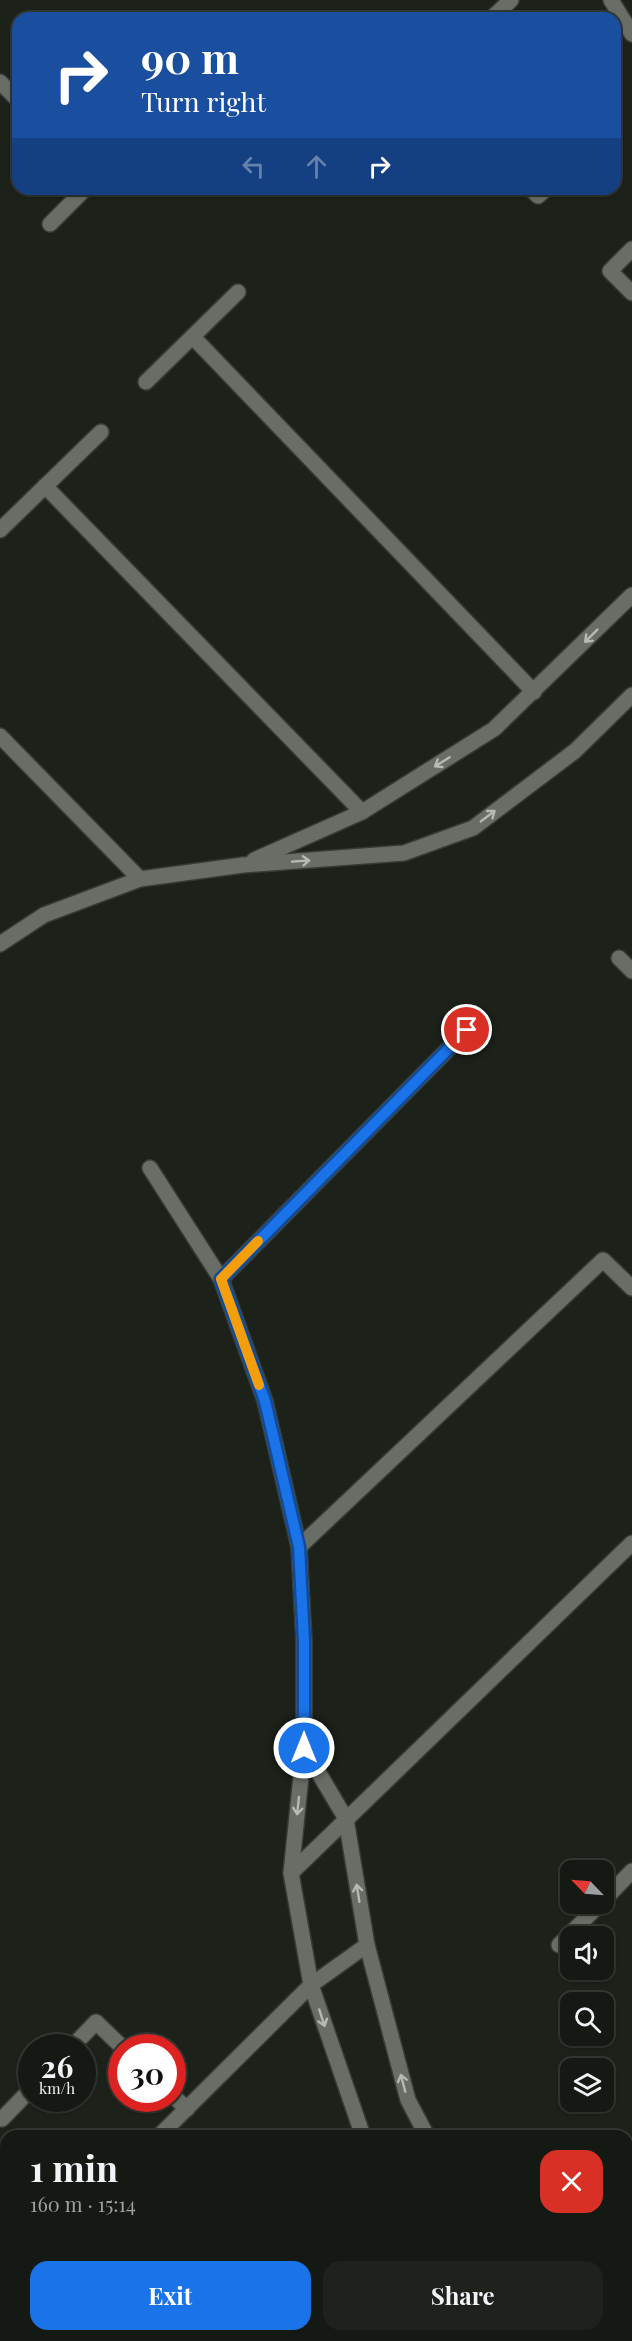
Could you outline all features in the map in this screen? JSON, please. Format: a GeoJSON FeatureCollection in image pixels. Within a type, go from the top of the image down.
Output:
{"type":"FeatureCollection","features":[{"type":"Feature","properties":{"kind":"street"},"geometry":{"type":"LineString","coordinates":[[502,12],[512,0]]}},
{"type":"Feature","properties":{"kind":"street"},"geometry":{"type":"LineString","coordinates":[[621,16],[632,34]]}},
{"type":"Feature","properties":{"kind":"street"},"geometry":{"type":"LineString","coordinates":[[0,82],[12,94]]}},
{"type":"Feature","properties":{"kind":"street"},"geometry":{"type":"LineString","coordinates":[[50,224],[79,195]]}},
{"type":"Feature","properties":{"kind":"street"},"geometry":{"type":"LineString","coordinates":[[632,249],[610,271],[632,293]]}},
{"type":"Feature","properties":{"kind":"street"},"geometry":{"type":"LineString","coordinates":[[146,382],[238,292]]}},
{"type":"Feature","properties":{"kind":"street"},"geometry":{"type":"LineString","coordinates":[[193,337],[534,692]]}},
{"type":"Feature","properties":{"kind":"street"},"geometry":{"type":"LineString","coordinates":[[0,530],[100,432]]}},
{"type":"Feature","properties":{"kind":"street"},"geometry":{"type":"LineString","coordinates":[[45,486],[362,812]]}},
{"type":"Feature","properties":{"kind":"street"},"geometry":{"type":"LineString","coordinates":[[243,865],[362,812],[495,729],[632,595]]}},
{"type":"Feature","properties":{"kind":"street"},"geometry":{"type":"LineString","coordinates":[[0,944],[44,915],[140,879],[243,865],[404,853],[472,828],[575,751],[632,695]]}},
{"type":"Feature","properties":{"kind":"street"},"geometry":{"type":"LineString","coordinates":[[0,736],[140,879]]}},
{"type":"Feature","properties":{"kind":"street"},"geometry":{"type":"LineString","coordinates":[[619,958],[632,971]]}},
{"type":"Feature","properties":{"kind":"street"},"geometry":{"type":"LineString","coordinates":[[221,1279],[467,1030]]}},
{"type":"Feature","properties":{"kind":"street"},"geometry":{"type":"LineString","coordinates":[[150,1168],[221,1279],[265,1401],[299,1547],[304,1641],[304,1748],[291,1873],[311,1985],[361,2130]]}},
{"type":"Feature","properties":{"kind":"street"},"geometry":{"type":"LineString","coordinates":[[299,1547],[603,1260],[632,1288]]}},
{"type":"Feature","properties":{"kind":"street"},"geometry":{"type":"LineString","coordinates":[[291,1873],[632,1542]]}},
{"type":"Feature","properties":{"kind":"street"},"geometry":{"type":"LineString","coordinates":[[304,1748],[346,1819],[367,1945],[408,2100],[424,2130]]}},
{"type":"Feature","properties":{"kind":"street"},"geometry":{"type":"LineString","coordinates":[[614,1890],[632,1872]]}},
{"type":"Feature","properties":{"kind":"street"},"geometry":{"type":"LineString","coordinates":[[559,1945],[590,1914]]}},
{"type":"Feature","properties":{"kind":"street"},"geometry":{"type":"LineString","coordinates":[[165,2130],[311,1985],[367,1945]]}},
{"type":"Feature","properties":{"kind":"street"},"geometry":{"type":"LineString","coordinates":[[84,2034],[96,2022],[108,2034]]}},
{"type":"Feature","properties":{"kind":"street"},"geometry":{"type":"LineString","coordinates":[[2,2119],[18,2102]]}},
{"type":"Feature","properties":{"kind":"slow traffic"},"geometry":{"type":"LineString","coordinates":[[258,1241],[221,1279],[259,1385]]}},
{"type":"Feature","properties":{"kind":"route"},"geometry":{"type":"LineString","coordinates":[[304,1748],[304,1641],[299,1547],[265,1401],[221,1279],[467,1030]]}}]}
